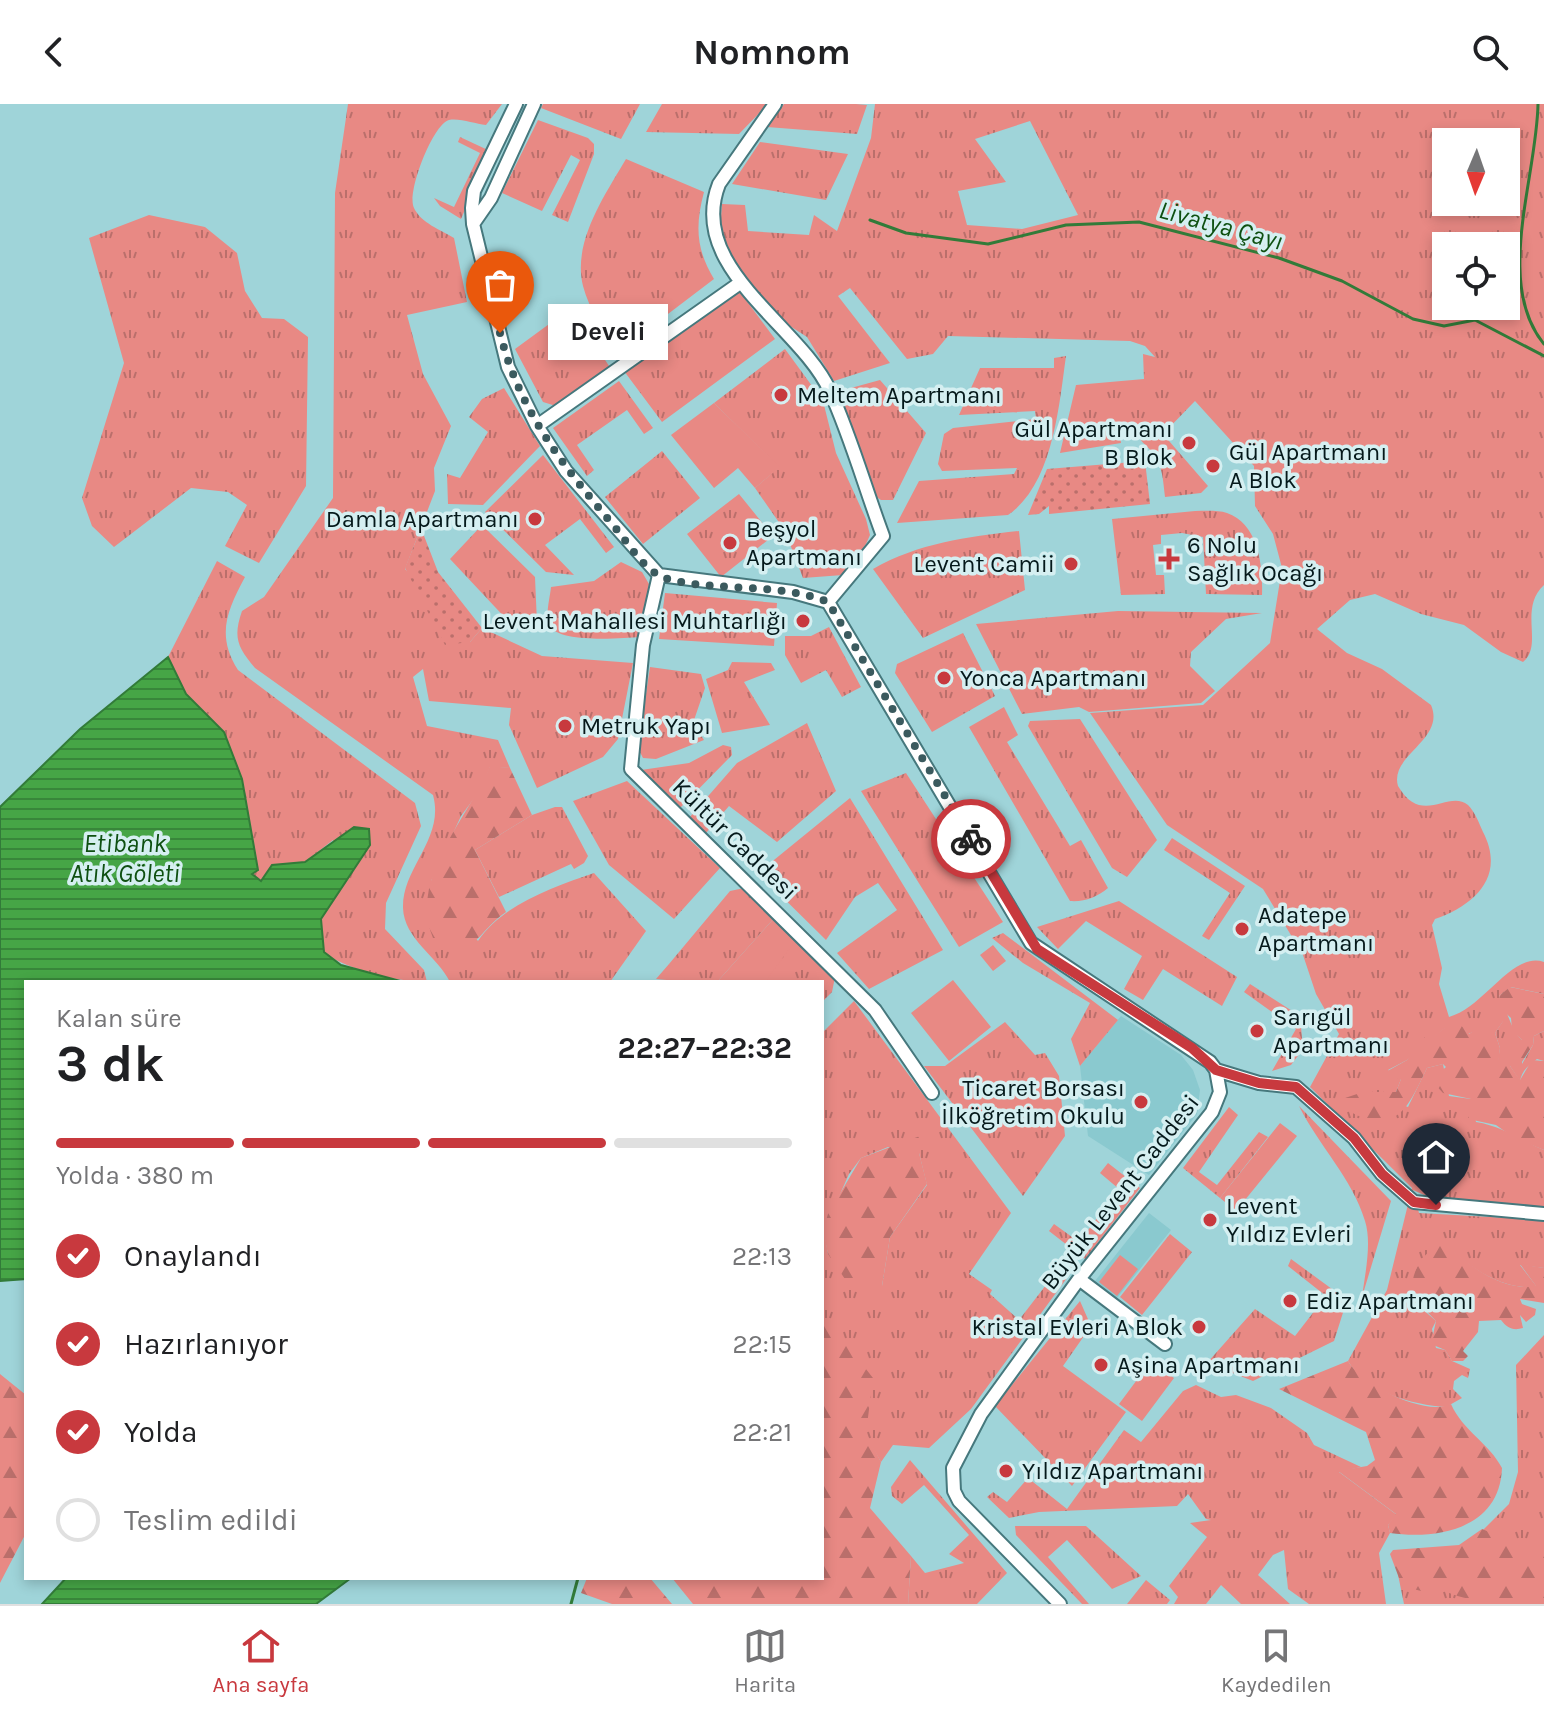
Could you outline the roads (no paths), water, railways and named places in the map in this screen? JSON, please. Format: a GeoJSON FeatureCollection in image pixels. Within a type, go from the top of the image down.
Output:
{"type":"FeatureCollection","features":[{"type":"Feature","properties":{"kind":"street"},"geometry":{"type":"LineString","coordinates":[[516,104],[474,191],[473,224],[508,367],[537,426],[566,471],[659,575],[793,592],[828,602],[883,536],[829,388],[789,335],[740,283],[717,234],[714,196],[775,104]]}},
{"type":"Feature","properties":{"kind":"street"},"geometry":{"type":"LineString","coordinates":[[473,224],[491,198],[534,104]]}},
{"type":"Feature","properties":{"kind":"street"},"geometry":{"type":"LineString","coordinates":[[537,426],[740,283]]}},
{"type":"Feature","properties":{"kind":"street","name":"Kültür Caddesi"},"geometry":{"type":"LineString","coordinates":[[659,575],[643,645],[631,769],[875,1010],[932,1093]]}},
{"type":"Feature","properties":{"kind":"street","name":"Büyük Levent Caddesi"},"geometry":{"type":"LineString","coordinates":[[828,602],[1031,943],[1192,1048],[1216,1070],[1220,1092],[1212,1112],[1079,1279],[981,1414],[953,1468],[952,1481],[959,1501],[1060,1604]]}},
{"type":"Feature","properties":{"kind":"street"},"geometry":{"type":"LineString","coordinates":[[1216,1070],[1259,1083],[1296,1087],[1354,1138],[1382,1174],[1414,1202],[1457,1209],[1544,1214]]}},
{"type":"Feature","properties":{"kind":"street"},"geometry":{"type":"LineString","coordinates":[[1079,1279],[1165,1344]]}},
{"type":"Feature","properties":{"kind":"water","name":"Etibank Atık Göleti"},"geometry":{"type":"Polygon","coordinates":[[[168,657],[186,694],[224,732],[242,779],[258,870],[252,874],[261,881],[272,865],[305,862],[354,827],[369,829],[370,845],[321,919],[324,952],[341,965],[397,980],[24,980],[24,1279],[0,1281],[0,807],[80,729],[168,657]]]}},
{"type":"Feature","properties":{"kind":"water"},"geometry":{"type":"Polygon","coordinates":[[[64,1580],[348,1580],[316,1604],[42,1604],[64,1580]]]}},
{"type":"Feature","properties":{"kind":"waterway","name":"Livatya Çayı"},"geometry":{"type":"LineString","coordinates":[[1538,104],[1520,261],[1522,291],[1529,319],[1544,344]]}},
{"type":"Feature","properties":{"kind":"waterway","name":"Livatya Çayı"},"geometry":{"type":"LineString","coordinates":[[870,220],[906,233],[988,244],[1066,225],[1139,222],[1279,258],[1342,281],[1413,319],[1444,326],[1475,320],[1544,356]]}},
{"type":"Feature","properties":{"kind":"waterway"},"geometry":{"type":"LineString","coordinates":[[571,1604],[577,1580]]}},
{"type":"Feature","properties":{"kind":"place","name":"Develi"},"geometry":{"type":"Point","coordinates":[500,333]}},
{"type":"Feature","properties":{"kind":"place","name":"Meltem Apartmanı"},"geometry":{"type":"Point","coordinates":[781,395]}},
{"type":"Feature","properties":{"kind":"place","name":"Gül Apartmanı B Blok"},"geometry":{"type":"Point","coordinates":[1189,443]}},
{"type":"Feature","properties":{"kind":"place","name":"Gül Apartmanı A Blok"},"geometry":{"type":"Point","coordinates":[1213,466]}},
{"type":"Feature","properties":{"kind":"place","name":"Damla Apartmanı"},"geometry":{"type":"Point","coordinates":[535,519]}},
{"type":"Feature","properties":{"kind":"place","name":"Beşyol Apartmanı"},"geometry":{"type":"Point","coordinates":[730,543]}},
{"type":"Feature","properties":{"kind":"place","name":"6 Nolu Sağlık Ocağı"},"geometry":{"type":"Point","coordinates":[1169,559]}},
{"type":"Feature","properties":{"kind":"place","name":"Levent Camii"},"geometry":{"type":"Point","coordinates":[1071,564]}},
{"type":"Feature","properties":{"kind":"place","name":"Levent Mahallesi Muhtarlığı"},"geometry":{"type":"Point","coordinates":[803,621]}},
{"type":"Feature","properties":{"kind":"place","name":"Yonca Apartmanı"},"geometry":{"type":"Point","coordinates":[944,678]}},
{"type":"Feature","properties":{"kind":"place","name":"Metruk Yapı"},"geometry":{"type":"Point","coordinates":[565,726]}},
{"type":"Feature","properties":{"kind":"place","name":"Adatepe Apartmanı"},"geometry":{"type":"Point","coordinates":[1242,929]}},
{"type":"Feature","properties":{"kind":"place","name":"Sarıgül Apartmanı"},"geometry":{"type":"Point","coordinates":[1257,1031]}},
{"type":"Feature","properties":{"kind":"place","name":"Ticaret Borsası İlköğretim Okulu"},"geometry":{"type":"Point","coordinates":[1141,1102]}},
{"type":"Feature","properties":{"kind":"place","name":"Levent Yıldız Evleri"},"geometry":{"type":"Point","coordinates":[1210,1220]}},
{"type":"Feature","properties":{"kind":"place","name":"Ediz Apartmanı"},"geometry":{"type":"Point","coordinates":[1290,1301]}},
{"type":"Feature","properties":{"kind":"place","name":"Kristal Evleri A Blok"},"geometry":{"type":"Point","coordinates":[1199,1327]}},
{"type":"Feature","properties":{"kind":"place","name":"Aşina Apartmanı"},"geometry":{"type":"Point","coordinates":[1101,1365]}},
{"type":"Feature","properties":{"kind":"place","name":"Yıldız Apartmanı"},"geometry":{"type":"Point","coordinates":[1006,1471]}}]}
